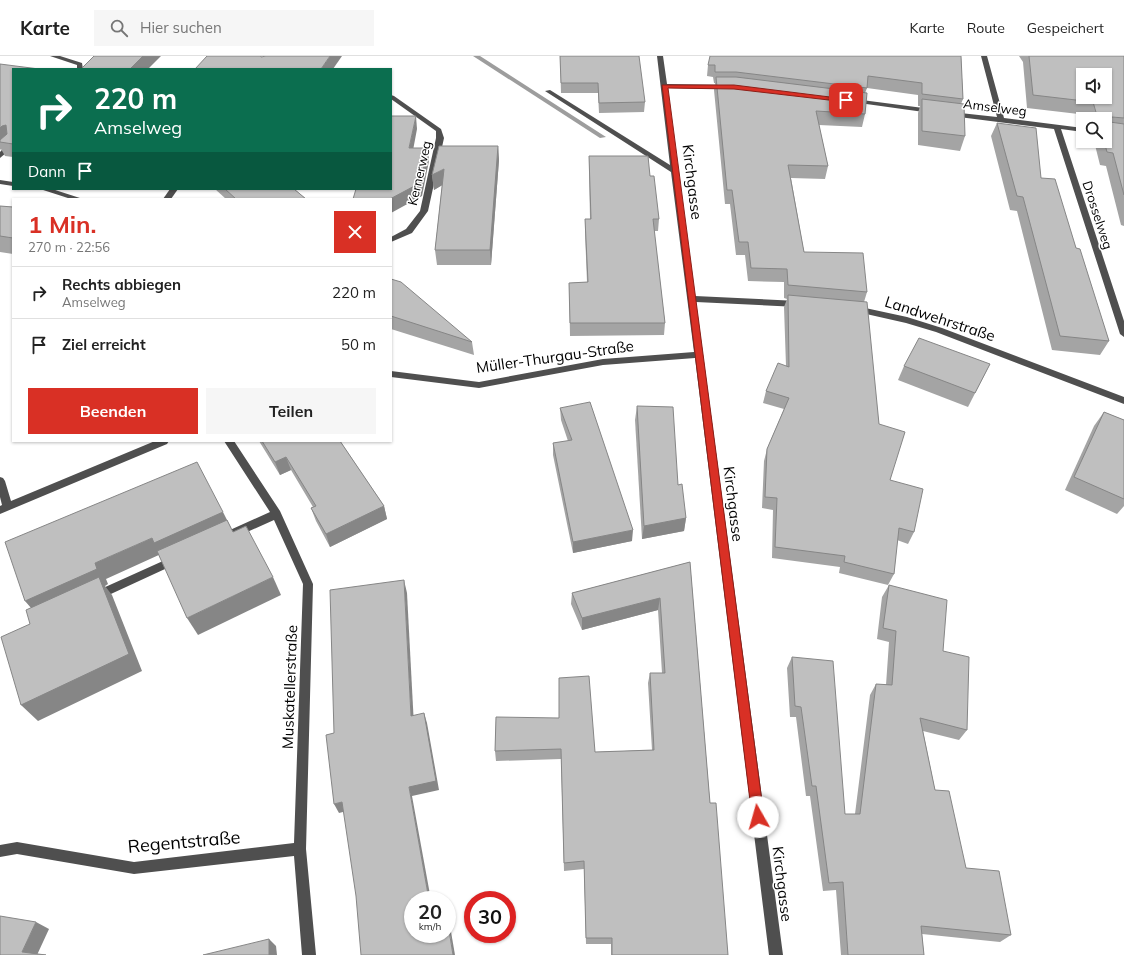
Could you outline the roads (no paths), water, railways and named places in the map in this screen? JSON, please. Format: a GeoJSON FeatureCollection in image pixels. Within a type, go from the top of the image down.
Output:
{"type":"FeatureCollection","features":[{"type":"Feature","properties":{"kind":"street"},"geometry":{"type":"LineString","coordinates":[[53,56],[80,64],[80,68]]}},
{"type":"Feature","properties":{"kind":"street","name":"Kirchgasse"},"geometry":{"type":"LineString","coordinates":[[660,56],[776,955]]}},
{"type":"Feature","properties":{"kind":"street"},"geometry":{"type":"LineString","coordinates":[[984,56],[1001,120]]}},
{"type":"Feature","properties":{"kind":"street"},"geometry":{"type":"LineString","coordinates":[[664,86],[734,87]]}},
{"type":"Feature","properties":{"kind":"street"},"geometry":{"type":"LineString","coordinates":[[548,91],[675,171]]}},
{"type":"Feature","properties":{"kind":"street","name":"Kernerweg"},"geometry":{"type":"LineString","coordinates":[[392,97],[439,130],[440,138],[424,211],[409,231],[392,240]]}},
{"type":"Feature","properties":{"kind":"street"},"geometry":{"type":"LineString","coordinates":[[846,100],[939,112]]}},
{"type":"Feature","properties":{"kind":"street","name":"Amselweg"},"geometry":{"type":"LineString","coordinates":[[947,113],[1076,129]]}},
{"type":"Feature","properties":{"kind":"street","name":"Drosselweg"},"geometry":{"type":"LineString","coordinates":[[1057,127],[1124,334]]}},
{"type":"Feature","properties":{"kind":"street"},"geometry":{"type":"LineString","coordinates":[[0,156],[12,144]]}},
{"type":"Feature","properties":{"kind":"street"},"geometry":{"type":"LineString","coordinates":[[0,182],[12,184]]}},
{"type":"Feature","properties":{"kind":"street"},"geometry":{"type":"LineString","coordinates":[[48,190],[76,198]]}},
{"type":"Feature","properties":{"kind":"street"},"geometry":{"type":"LineString","coordinates":[[691,299],[810,304]]}},
{"type":"Feature","properties":{"kind":"street","name":"Landwehrstraße"},"geometry":{"type":"LineString","coordinates":[[849,308],[876,312],[939,330],[1124,401]]}},
{"type":"Feature","properties":{"kind":"street","name":"Müller-Thurgau-Straße"},"geometry":{"type":"LineString","coordinates":[[392,374],[479,385],[602,362],[699,354]]}},
{"type":"Feature","properties":{"kind":"street"},"geometry":{"type":"LineString","coordinates":[[0,481],[4,508],[162,442]]}},
{"type":"Feature","properties":{"kind":"street","name":"Muskatellerstraße"},"geometry":{"type":"LineString","coordinates":[[230,442],[276,514],[308,584],[300,849],[309,955]]}},
{"type":"Feature","properties":{"kind":"street"},"geometry":{"type":"LineString","coordinates":[[225,537],[276,514]]}},
{"type":"Feature","properties":{"kind":"street"},"geometry":{"type":"LineString","coordinates":[[87,600],[182,557]]}},
{"type":"Feature","properties":{"kind":"street","name":"Regentstraße"},"geometry":{"type":"LineString","coordinates":[[0,851],[18,848],[134,868],[300,849]]}},
{"type":"Feature","properties":{"kind":"waterway"},"geometry":{"type":"LineString","coordinates":[[476,56],[602,137]]}}]}
